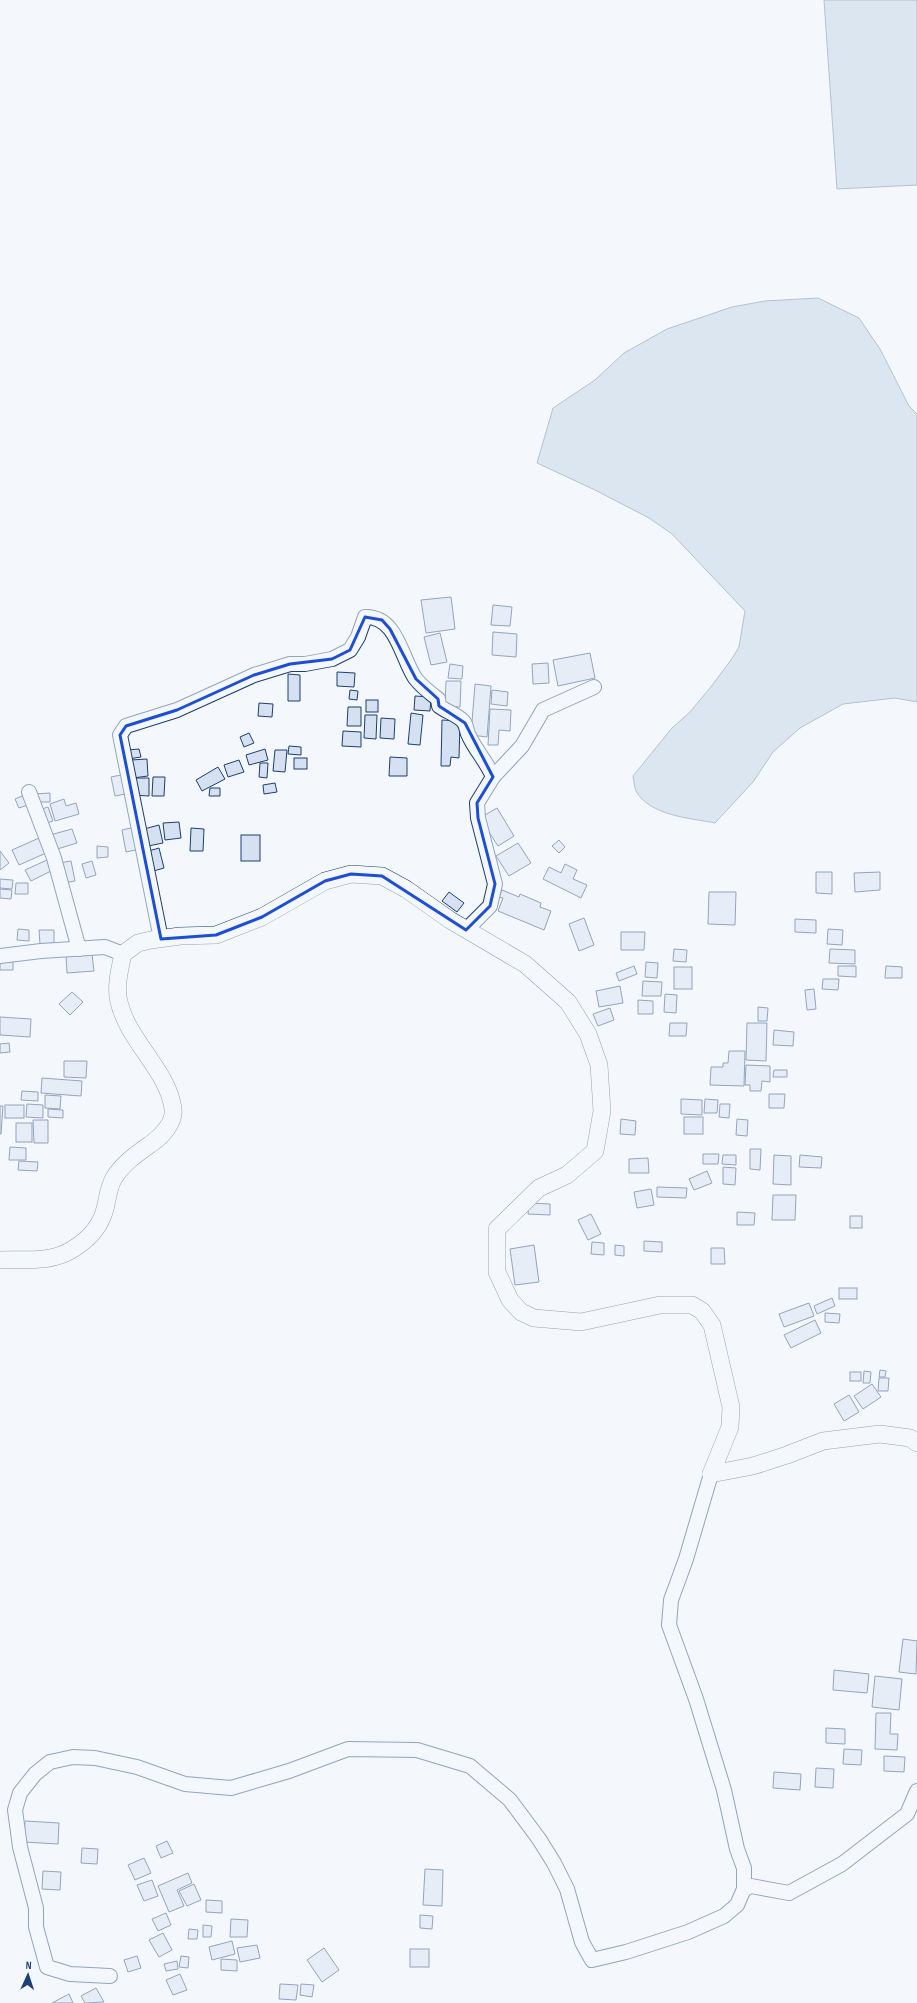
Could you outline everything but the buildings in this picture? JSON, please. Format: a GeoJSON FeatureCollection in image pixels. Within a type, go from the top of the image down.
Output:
{"type":"FeatureCollection","features":[{"type":"Feature","properties":{"kind":"street"},"geometry":{"type":"LineString","coordinates":[[161,939],[120,735],[126,726],[178,710],[254,675],[290,664],[305,664],[332,660],[350,650],[358,637],[365,617],[371,617],[382,620],[390,629],[416,678],[438,699],[439,706],[447,713],[457,716],[465,723],[469,736],[488,764],[493,777]]}},
{"type":"Feature","properties":{"kind":"street"},"geometry":{"type":"LineString","coordinates":[[466,930],[490,906],[495,884],[478,818],[477,803],[493,777],[522,746],[543,710],[594,687]]}},
{"type":"Feature","properties":{"kind":"street"},"geometry":{"type":"LineString","coordinates":[[30,792],[54,858],[79,949]]}},
{"type":"Feature","properties":{"kind":"street"},"geometry":{"type":"LineString","coordinates":[[0,1260],[54,1258],[74,1248],[95,1230],[104,1215],[113,1179],[123,1166],[157,1139],[168,1127],[173,1110],[166,1087],[125,1021],[118,1000],[123,954],[138,943],[161,939],[216,935],[262,917],[325,881],[351,874],[382,876],[406,889],[466,930],[525,964],[568,1002],[588,1034],[599,1065],[602,1111],[595,1151],[567,1175],[539,1188],[497,1229],[497,1272],[510,1300],[521,1312],[534,1318],[580,1322],[660,1305],[692,1305],[702,1311],[712,1325],[731,1407],[730,1427],[711,1474],[686,1560],[671,1600],[668,1625],[696,1699],[724,1790],[737,1849],[744,1868],[744,1889],[737,1905],[724,1916],[688,1932],[626,1952],[592,1960],[582,1942],[567,1889],[554,1863],[539,1839],[510,1800],[470,1766],[417,1750],[348,1749],[289,1771],[231,1788],[185,1784],[137,1767],[95,1758],[73,1757],[50,1762],[36,1774],[20,1793],[15,1810],[20,1847],[36,1908],[36,1927],[41,1951],[47,1967],[70,1974],[110,1976]]}},
{"type":"Feature","properties":{"kind":"street"},"geometry":{"type":"LineString","coordinates":[[0,956],[41,950],[106,947],[123,954]]}},
{"type":"Feature","properties":{"kind":"street"},"geometry":{"type":"LineString","coordinates":[[711,1474],[753,1466],[787,1456],[822,1441],[880,1434],[910,1438],[917,1443]]}},
{"type":"Feature","properties":{"kind":"street"},"geometry":{"type":"LineString","coordinates":[[744,1889],[751,1886],[789,1893],[842,1864],[907,1814],[917,1791]]}},
{"type":"Feature","properties":{"kind":"highlighted area"},"geometry":{"type":"Polygon","coordinates":[[[365,617],[382,620],[390,629],[416,679],[438,699],[439,706],[465,723],[493,777],[477,803],[478,818],[495,884],[490,906],[466,930],[382,876],[351,874],[325,881],[262,917],[216,935],[161,939],[120,735],[126,726],[177,710],[254,675],[290,664],[332,659],[350,650],[365,617]]]}},
{"type":"Feature","properties":{"kind":"water"},"geometry":{"type":"Polygon","coordinates":[[[824,0],[917,0],[917,185],[837,189],[824,0]]]}},
{"type":"Feature","properties":{"kind":"water"},"geometry":{"type":"Polygon","coordinates":[[[818,298],[859,318],[880,349],[909,406],[917,414],[917,702],[895,698],[843,704],[800,728],[773,752],[753,782],[715,823],[671,814],[651,806],[642,799],[635,789],[633,776],[672,728],[690,712],[731,660],[739,647],[745,611],[672,534],[649,518],[595,490],[537,463],[553,408],[595,380],[624,353],[667,329],[732,307],[765,301],[818,298]]]}}]}
